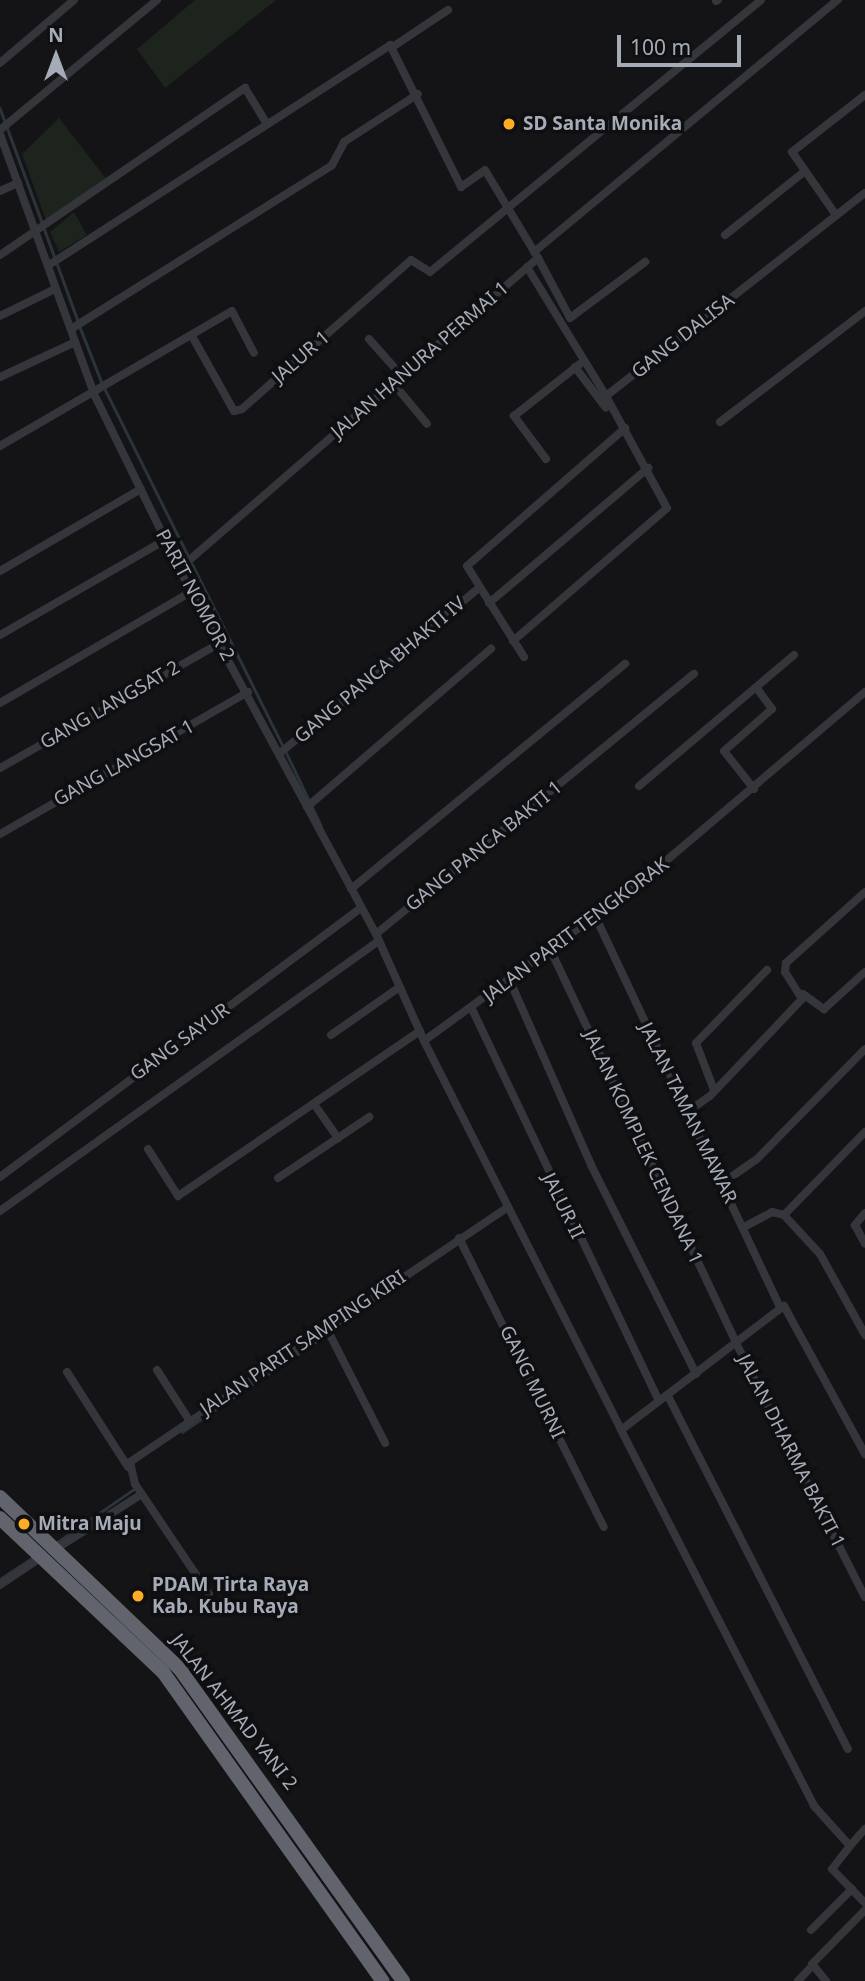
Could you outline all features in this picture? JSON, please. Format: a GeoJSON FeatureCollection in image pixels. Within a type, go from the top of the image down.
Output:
{"type":"FeatureCollection","features":[{"type":"Feature","properties":{"kind":"highway","name":"JALAN AHMAD YANI 2"},"geometry":{"type":"LineString","coordinates":[[0,1497],[56,1544],[179,1668],[403,1981]]}},
{"type":"Feature","properties":{"kind":"highway","name":"JALAN AHMAD YANI 2"},"geometry":{"type":"LineString","coordinates":[[0,1518],[163,1672],[383,1981]]}},
{"type":"Feature","properties":{"kind":"street"},"geometry":{"type":"LineString","coordinates":[[0,63],[74,0]]}},
{"type":"Feature","properties":{"kind":"street"},"geometry":{"type":"LineString","coordinates":[[0,132],[158,0]]}},
{"type":"Feature","properties":{"kind":"street"},"geometry":{"type":"LineString","coordinates":[[509,205],[761,0]]}},
{"type":"Feature","properties":{"kind":"street","name":"JALAN HANURA PERMAI 1"},"geometry":{"type":"LineString","coordinates":[[185,564],[527,267],[536,255],[838,0]]}},
{"type":"Feature","properties":{"kind":"street"},"geometry":{"type":"LineString","coordinates":[[49,265],[448,10]]}},
{"type":"Feature","properties":{"kind":"street"},"geometry":{"type":"LineString","coordinates":[[394,46],[461,187],[485,170],[509,205],[569,318],[645,261]]}},
{"type":"Feature","properties":{"kind":"street"},"geometry":{"type":"LineString","coordinates":[[0,255],[38,235],[245,88],[267,124]]}},
{"type":"Feature","properties":{"kind":"street"},"geometry":{"type":"LineString","coordinates":[[71,329],[332,165],[344,142],[418,94]]}},
{"type":"Feature","properties":{"kind":"street"},"geometry":{"type":"LineString","coordinates":[[836,215],[804,172],[793,149],[865,95]]}},
{"type":"Feature","properties":{"kind":"street","name":"PARIT NOMOR 2"},"geometry":{"type":"LineString","coordinates":[[0,132],[49,265],[55,289],[71,329],[73,343],[94,394],[166,540],[185,564],[191,592],[248,692],[377,937],[398,988],[425,1041]]}},
{"type":"Feature","properties":{"kind":"street"},"geometry":{"type":"LineString","coordinates":[[725,235],[804,172]]}},
{"type":"Feature","properties":{"kind":"street"},"geometry":{"type":"LineString","coordinates":[[0,191],[18,183]]}},
{"type":"Feature","properties":{"kind":"street","name":"GANG DALISA"},"geometry":{"type":"LineString","coordinates":[[606,396],[865,193]]}},
{"type":"Feature","properties":{"kind":"street","name":"JALUR 1"},"geometry":{"type":"LineString","coordinates":[[192,336],[237,412],[411,260],[433,270],[509,205]]}},
{"type":"Feature","properties":{"kind":"street"},"geometry":{"type":"LineString","coordinates":[[513,641],[663,511],[668,502],[527,267]]}},
{"type":"Feature","properties":{"kind":"street"},"geometry":{"type":"LineString","coordinates":[[0,316],[55,289]]}},
{"type":"Feature","properties":{"kind":"street"},"geometry":{"type":"LineString","coordinates":[[0,446],[120,379],[231,311],[254,353]]}},
{"type":"Feature","properties":{"kind":"street"},"geometry":{"type":"LineString","coordinates":[[720,422],[865,311]]}},
{"type":"Feature","properties":{"kind":"street"},"geometry":{"type":"LineString","coordinates":[[369,339],[402,376]]}},
{"type":"Feature","properties":{"kind":"street"},"geometry":{"type":"LineString","coordinates":[[0,377],[73,343]]}},
{"type":"Feature","properties":{"kind":"street"},"geometry":{"type":"LineString","coordinates":[[546,459],[514,416],[584,361]]}},
{"type":"Feature","properties":{"kind":"street"},"geometry":{"type":"LineString","coordinates":[[575,367],[606,408]]}},
{"type":"Feature","properties":{"kind":"street"},"geometry":{"type":"LineString","coordinates":[[393,383],[427,425]]}},
{"type":"Feature","properties":{"kind":"street"},"geometry":{"type":"LineString","coordinates":[[524,657],[467,566],[625,428]]}},
{"type":"Feature","properties":{"kind":"street"},"geometry":{"type":"LineString","coordinates":[[489,603],[649,468]]}},
{"type":"Feature","properties":{"kind":"street"},"geometry":{"type":"LineString","coordinates":[[0,571],[141,489]]}},
{"type":"Feature","properties":{"kind":"street"},"geometry":{"type":"LineString","coordinates":[[0,635],[166,540]]}},
{"type":"Feature","properties":{"kind":"street","name":"GANG PANCA BHAKTI IV"},"geometry":{"type":"LineString","coordinates":[[280,753],[480,588]]}},
{"type":"Feature","properties":{"kind":"street"},"geometry":{"type":"LineString","coordinates":[[0,703],[191,592]]}},
{"type":"Feature","properties":{"kind":"street","name":"GANG LANGSAT 2"},"geometry":{"type":"LineString","coordinates":[[0,768],[220,643]]}},
{"type":"Feature","properties":{"kind":"street"},"geometry":{"type":"LineString","coordinates":[[307,807],[491,649]]}},
{"type":"Feature","properties":{"kind":"street"},"geometry":{"type":"LineString","coordinates":[[639,786],[794,655]]}},
{"type":"Feature","properties":{"kind":"street"},"geometry":{"type":"LineString","coordinates":[[351,889],[625,664]]}},
{"type":"Feature","properties":{"kind":"street","name":"GANG PANCA BAKTI 1"},"geometry":{"type":"LineString","coordinates":[[0,1211],[377,937],[694,674]]}},
{"type":"Feature","properties":{"kind":"street"},"geometry":{"type":"LineString","coordinates":[[754,789],[723,751],[772,709],[756,687]]}},
{"type":"Feature","properties":{"kind":"street","name":"GANG LANGSAT 1"},"geometry":{"type":"LineString","coordinates":[[0,834],[248,692]]}},
{"type":"Feature","properties":{"kind":"street","name":"JALAN PARIT TENGKORAK"},"geometry":{"type":"LineString","coordinates":[[425,1041],[596,918],[754,789],[865,692]]}},
{"type":"Feature","properties":{"kind":"street"},"geometry":{"type":"LineString","coordinates":[[865,892],[786,963],[785,972],[803,994],[824,1009],[865,972]]}},
{"type":"Feature","properties":{"kind":"street","name":"GANG SAYUR"},"geometry":{"type":"LineString","coordinates":[[0,1177],[361,908]]}},
{"type":"Feature","properties":{"kind":"street","name":"JALAN TAMAN MAWAR"},"geometry":{"type":"LineString","coordinates":[[596,918],[780,1308],[788,1309],[865,1454]]}},
{"type":"Feature","properties":{"kind":"street","name":"JALAN KOMPLEK CENDANA 1"},"geometry":{"type":"LineString","coordinates":[[551,951],[736,1343]]}},
{"type":"Feature","properties":{"kind":"street"},"geometry":{"type":"LineString","coordinates":[[714,1090],[696,1043],[767,970]]}},
{"type":"Feature","properties":{"kind":"street"},"geometry":{"type":"LineString","coordinates":[[510,981],[591,1165],[696,1374]]}},
{"type":"Feature","properties":{"kind":"street"},"geometry":{"type":"LineString","coordinates":[[331,1035],[398,988]]}},
{"type":"Feature","properties":{"kind":"street"},"geometry":{"type":"LineString","coordinates":[[687,1112],[714,1090],[803,994]]}},
{"type":"Feature","properties":{"kind":"street","name":"JALUR II"},"geometry":{"type":"LineString","coordinates":[[472,1009],[659,1401]]}},
{"type":"Feature","properties":{"kind":"street"},"geometry":{"type":"LineString","coordinates":[[148,1149],[178,1196],[420,1031]]}},
{"type":"Feature","properties":{"kind":"street"},"geometry":{"type":"LineString","coordinates":[[425,1041],[814,1806],[850,1846]]}},
{"type":"Feature","properties":{"kind":"street"},"geometry":{"type":"LineString","coordinates":[[721,1184],[757,1159],[865,1049]]}},
{"type":"Feature","properties":{"kind":"street"},"geometry":{"type":"LineString","coordinates":[[314,1104],[338,1138]]}},
{"type":"Feature","properties":{"kind":"street"},"geometry":{"type":"LineString","coordinates":[[278,1178],[369,1117]]}},
{"type":"Feature","properties":{"kind":"street"},"geometry":{"type":"LineString","coordinates":[[784,1215],[865,1132]]}},
{"type":"Feature","properties":{"kind":"street","name":"JALAN PARIT SAMPING KIRI"},"geometry":{"type":"LineString","coordinates":[[128,1468],[189,1420],[329,1333],[459,1238],[508,1207]]}},
{"type":"Feature","properties":{"kind":"street"},"geometry":{"type":"LineString","coordinates":[[744,1227],[772,1212],[784,1215],[820,1254],[865,1335]]}},
{"type":"Feature","properties":{"kind":"street"},"geometry":{"type":"LineString","coordinates":[[865,1213],[855,1225],[865,1244]]}},
{"type":"Feature","properties":{"kind":"street","name":"GANG MURNI"},"geometry":{"type":"LineString","coordinates":[[459,1238],[604,1527]]}},
{"type":"Feature","properties":{"kind":"street"},"geometry":{"type":"LineString","coordinates":[[621,1430],[780,1308]]}},
{"type":"Feature","properties":{"kind":"street"},"geometry":{"type":"LineString","coordinates":[[329,1333],[385,1443]]}},
{"type":"Feature","properties":{"kind":"street","name":"JALAN DHARMA BAKTI 1"},"geometry":{"type":"LineString","coordinates":[[736,1343],[865,1597]]}},
{"type":"Feature","properties":{"kind":"street"},"geometry":{"type":"LineString","coordinates":[[157,1370],[189,1420]]}},
{"type":"Feature","properties":{"kind":"street"},"geometry":{"type":"LineString","coordinates":[[66,1372],[128,1468],[138,1489],[209,1594]]}},
{"type":"Feature","properties":{"kind":"street"},"geometry":{"type":"LineString","coordinates":[[668,1396],[848,1748]]}},
{"type":"Feature","properties":{"kind":"street"},"geometry":{"type":"LineString","coordinates":[[56,1544],[138,1489]]}},
{"type":"Feature","properties":{"kind":"street"},"geometry":{"type":"LineString","coordinates":[[0,1585],[40,1553]]}},
{"type":"Feature","properties":{"kind":"street"},"geometry":{"type":"LineString","coordinates":[[865,1829],[831,1867],[865,1903]]}},
{"type":"Feature","properties":{"kind":"street"},"geometry":{"type":"LineString","coordinates":[[811,1930],[852,1889]]}},
{"type":"Feature","properties":{"kind":"street"},"geometry":{"type":"LineString","coordinates":[[798,1981],[865,1910]]}},
{"type":"Feature","properties":{"kind":"street"},"geometry":{"type":"LineString","coordinates":[[813,1967],[826,1981]]}},
{"type":"Feature","properties":{"kind":"shaded area"},"geometry":{"type":"Polygon","coordinates":[[[195,0],[276,0],[165,88],[137,49],[195,0]]]}},
{"type":"Feature","properties":{"kind":"shaded area"},"geometry":{"type":"Polygon","coordinates":[[[59,118],[108,181],[47,223],[22,154],[59,118]]]}},
{"type":"Feature","properties":{"kind":"shaded area"},"geometry":{"type":"Polygon","coordinates":[[[74,212],[87,235],[59,252],[50,232],[74,212]]]}},
{"type":"Feature","properties":{"kind":"waterway"},"geometry":{"type":"LineString","coordinates":[[0,108],[42,222]]}},
{"type":"Feature","properties":{"kind":"waterway"},"geometry":{"type":"LineString","coordinates":[[44,228],[78,321]]}},
{"type":"Feature","properties":{"kind":"waterway"},"geometry":{"type":"LineString","coordinates":[[80,327],[102,383]]}},
{"type":"Feature","properties":{"kind":"waterway"},"geometry":{"type":"LineString","coordinates":[[105,389],[283,746]]}},
{"type":"Feature","properties":{"kind":"waterway"},"geometry":{"type":"LineString","coordinates":[[286,752],[321,825]]}},
{"type":"Feature","properties":{"kind":"waterway"},"geometry":{"type":"LineString","coordinates":[[182,1432],[336,1328]]}},
{"type":"Feature","properties":{"kind":"waterway"},"geometry":{"type":"LineString","coordinates":[[56,1543],[137,1487]]}},
{"type":"Feature","properties":{"kind":"waterway"},"geometry":{"type":"LineString","coordinates":[[0,1579],[35,1556]]}},
{"type":"Feature","properties":{"kind":"place","name":"SD Santa Monika"},"geometry":{"type":"Point","coordinates":[509,124]}},
{"type":"Feature","properties":{"kind":"place","name":"Mitra Maju"},"geometry":{"type":"Point","coordinates":[24,1524]}},
{"type":"Feature","properties":{"kind":"place","name":"PDAM Tirta Raya Kab. Kubu Raya"},"geometry":{"type":"Point","coordinates":[138,1596]}}]}
